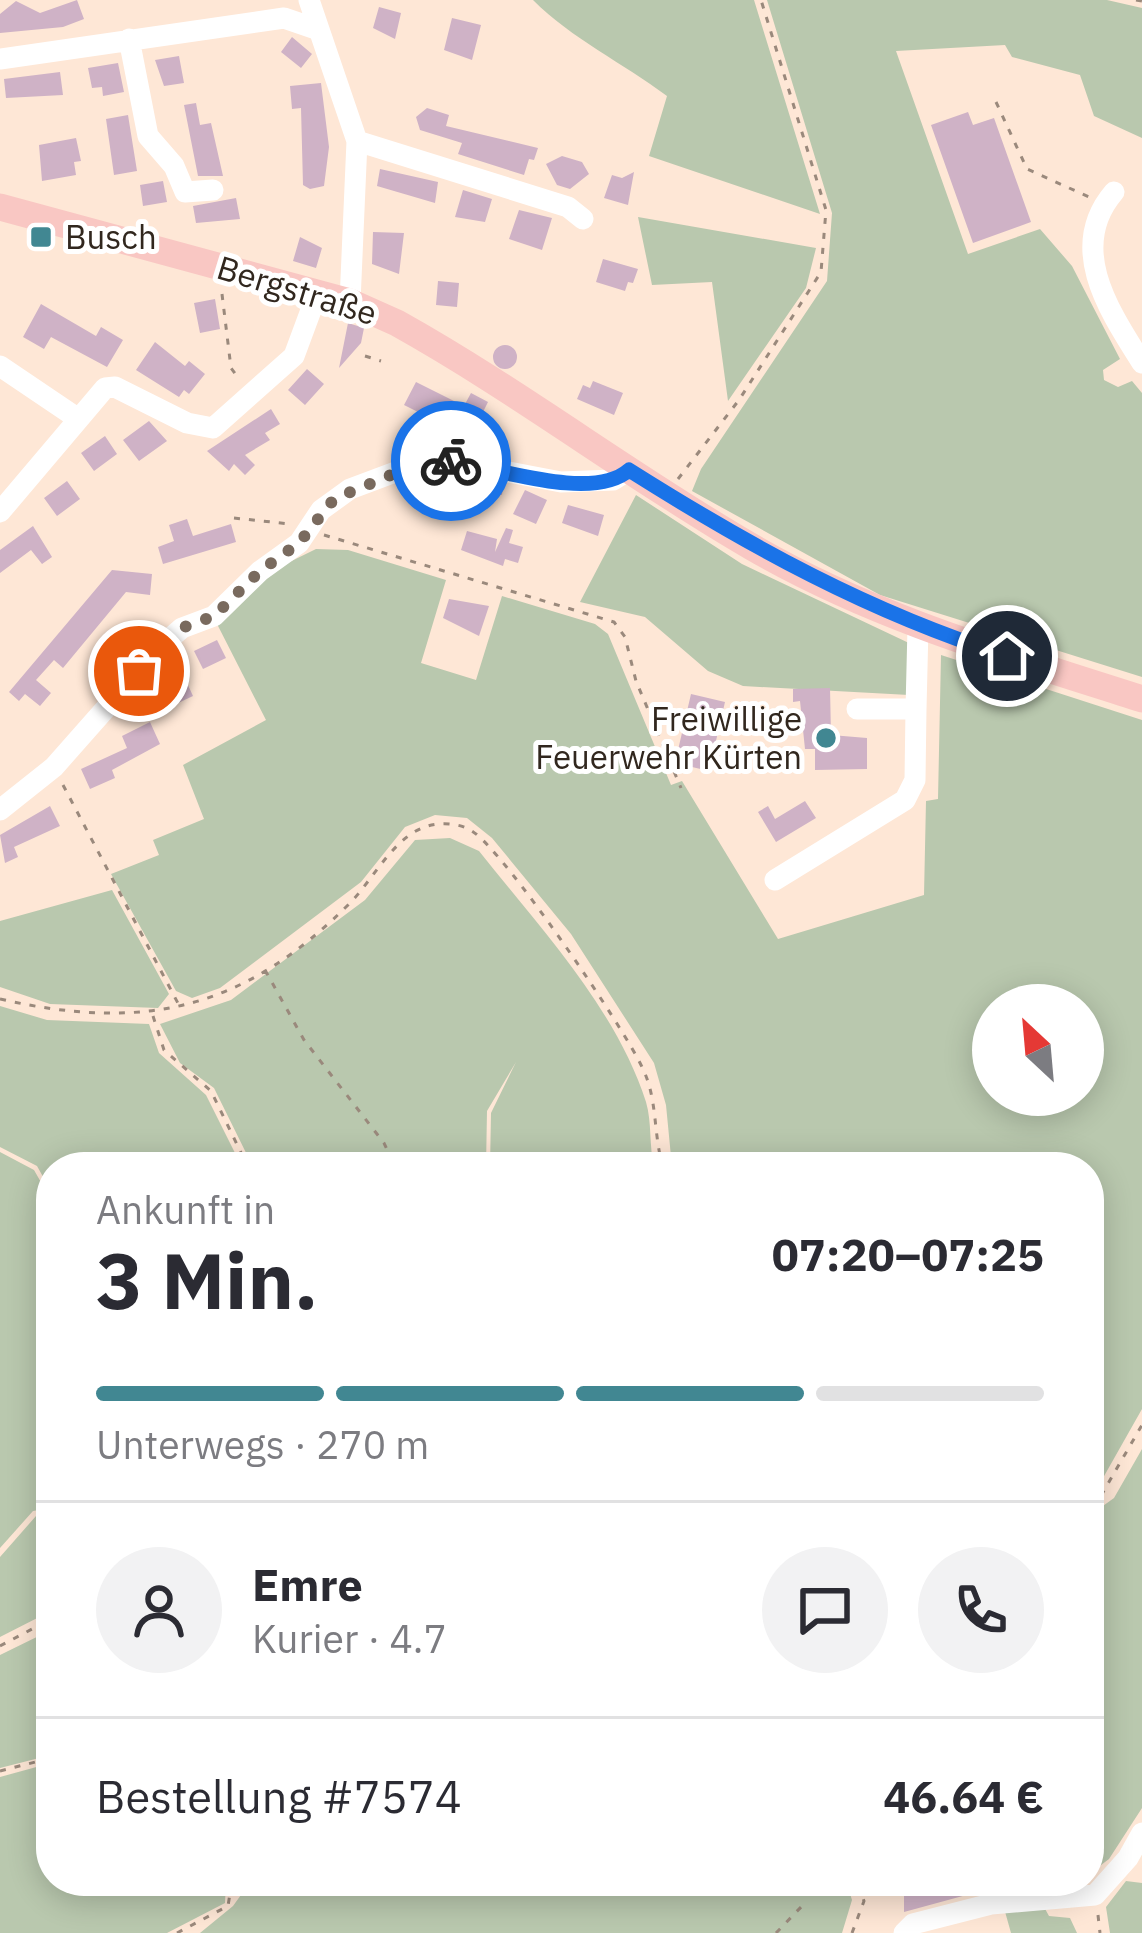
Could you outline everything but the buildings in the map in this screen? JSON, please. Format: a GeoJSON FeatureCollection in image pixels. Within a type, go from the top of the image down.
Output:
{"type":"FeatureCollection","features":[{"type":"Feature","properties":{"kind":"main road","name":"Bergstraße"},"geometry":{"type":"LineString","coordinates":[[0,207],[225,280],[350,302],[443,348],[754,548],[918,627],[1142,699]]}},
{"type":"Feature","properties":{"kind":"street"},"geometry":{"type":"LineString","coordinates":[[309,0],[357,140],[350,302]]}},
{"type":"Feature","properties":{"kind":"street"},"geometry":{"type":"LineString","coordinates":[[0,59],[284,18],[319,30]]}},
{"type":"Feature","properties":{"kind":"street"},"geometry":{"type":"LineString","coordinates":[[129,39],[148,136],[164,153],[185,192],[213,190]]}},
{"type":"Feature","properties":{"kind":"street"},"geometry":{"type":"LineString","coordinates":[[357,140],[568,207],[584,219]]}},
{"type":"Feature","properties":{"kind":"street"},"geometry":{"type":"LineString","coordinates":[[1110,198],[1095,229],[1094,274],[1142,363]]}},
{"type":"Feature","properties":{"kind":"street"},"geometry":{"type":"LineString","coordinates":[[0,512],[100,390],[115,387],[188,423],[213,428],[294,356],[317,294]]}},
{"type":"Feature","properties":{"kind":"street"},"geometry":{"type":"LineString","coordinates":[[0,365],[76,418]]}},
{"type":"Feature","properties":{"kind":"street"},"geometry":{"type":"LineString","coordinates":[[0,811],[54,767],[182,628],[214,616],[260,571],[299,543],[321,510],[350,489],[422,462],[497,468],[561,482],[613,480],[629,470]]}},
{"type":"Feature","properties":{"kind":"street"},"geometry":{"type":"LineString","coordinates":[[775,880],[905,800],[915,780],[918,627]]}},
{"type":"Feature","properties":{"kind":"street"},"geometry":{"type":"LineString","coordinates":[[857,709],[916,709]]}},
{"type":"Feature","properties":{"kind":"street"},"geometry":{"type":"LineString","coordinates":[[1104,1885],[1128,1858],[1142,1832]]}},
{"type":"Feature","properties":{"kind":"street"},"geometry":{"type":"LineString","coordinates":[[904,1933],[914,1924],[991,1904],[1083,1896]]}},
{"type":"Feature","properties":{"kind":"path"},"geometry":{"type":"LineString","coordinates":[[665,494],[739,400],[821,272],[826,210],[761,0]]}},
{"type":"Feature","properties":{"kind":"path"},"geometry":{"type":"LineString","coordinates":[[996,102],[1014,151],[1027,169],[1110,198]]}},
{"type":"Feature","properties":{"kind":"path"},"geometry":{"type":"LineString","coordinates":[[225,280],[230,368],[252,395]]}},
{"type":"Feature","properties":{"kind":"path"},"geometry":{"type":"LineString","coordinates":[[364,356],[381,361]]}},
{"type":"Feature","properties":{"kind":"path"},"geometry":{"type":"LineString","coordinates":[[234,518],[281,526],[313,522],[334,541],[614,622],[625,637],[636,680],[681,788]]}},
{"type":"Feature","properties":{"kind":"path"},"geometry":{"type":"LineString","coordinates":[[54,767],[181,1009]]}},
{"type":"Feature","properties":{"kind":"path"},"geometry":{"type":"LineString","coordinates":[[0,999],[52,1011],[152,1014],[223,994],[329,922],[410,833],[430,825],[471,830],[523,890],[643,1067],[657,1108],[661,1152]]}},
{"type":"Feature","properties":{"kind":"path"},"geometry":{"type":"LineString","coordinates":[[264,968],[304,1040],[388,1152]]}},
{"type":"Feature","properties":{"kind":"path"},"geometry":{"type":"LineString","coordinates":[[152,1014],[164,1050],[211,1091],[241,1152]]}},
{"type":"Feature","properties":{"kind":"path"},"geometry":{"type":"LineString","coordinates":[[1104,1492],[1142,1425]]}},
{"type":"Feature","properties":{"kind":"path"},"geometry":{"type":"LineString","coordinates":[[0,1646],[36,1627]]}},
{"type":"Feature","properties":{"kind":"path"},"geometry":{"type":"LineString","coordinates":[[0,1771],[36,1762]]}},
{"type":"Feature","properties":{"kind":"path"},"geometry":{"type":"LineString","coordinates":[[177,1933],[228,1906],[230,1896]]}},
{"type":"Feature","properties":{"kind":"path"},"geometry":{"type":"LineString","coordinates":[[852,1933],[862,1896]]}},
{"type":"Feature","properties":{"kind":"path"},"geometry":{"type":"LineString","coordinates":[[776,1933],[803,1905]]}},
{"type":"Feature","properties":{"kind":"green space"},"geometry":{"type":"Polygon","coordinates":[[[533,0],[754,0],[820,214],[649,156],[667,96],[581,39],[533,0]]]}},
{"type":"Feature","properties":{"kind":"green space"},"geometry":{"type":"Polygon","coordinates":[[[767,0],[1107,0],[1142,8],[1142,138],[1094,116],[1080,75],[1012,57],[1005,45],[896,51],[968,254],[1040,229],[1072,266],[1120,359],[1103,370],[1104,380],[1118,387],[1132,381],[1142,393],[1142,677],[880,595],[692,491],[701,469],[827,281],[832,213],[767,0]]]}},
{"type":"Feature","properties":{"kind":"green space"},"geometry":{"type":"Polygon","coordinates":[[[638,217],[816,248],[806,288],[728,401],[712,282],[652,285],[638,217]]]}},
{"type":"Feature","properties":{"kind":"green space"},"geometry":{"type":"Polygon","coordinates":[[[636,495],[742,564],[911,644],[909,695],[743,686],[708,671],[645,617],[580,602],[636,495]]]}},
{"type":"Feature","properties":{"kind":"green space"},"geometry":{"type":"Polygon","coordinates":[[[316,549],[348,550],[446,580],[421,663],[476,680],[502,596],[595,624],[608,634],[671,785],[682,781],[778,939],[924,895],[926,801],[938,799],[941,655],[1142,720],[1142,1409],[1104,1476],[1104,1152],[671,1152],[666,1105],[654,1063],[571,934],[492,838],[467,818],[435,815],[405,827],[361,882],[220,988],[192,998],[176,991],[111,874],[159,855],[153,840],[204,819],[183,765],[266,720],[216,622],[261,576],[316,549]]]}},
{"type":"Feature","properties":{"kind":"green space"},"geometry":{"type":"Polygon","coordinates":[[[450,838],[479,851],[550,939],[596,1001],[633,1067],[646,1102],[652,1152],[490,1152],[491,1113],[516,1062],[487,1111],[486,1152],[246,1152],[214,1088],[180,1063],[160,1024],[231,1000],[365,900],[415,840],[450,838]]]}},
{"type":"Feature","properties":{"kind":"green space"},"geometry":{"type":"Polygon","coordinates":[[[112,890],[169,994],[158,1008],[50,1004],[0,987],[0,921],[112,890]]]}},
{"type":"Feature","properties":{"kind":"green space"},"geometry":{"type":"Polygon","coordinates":[[[0,1006],[47,1020],[149,1024],[159,1053],[206,1095],[234,1152],[36,1152],[36,1165],[0,1147],[0,1006]]]}},
{"type":"Feature","properties":{"kind":"green space"},"geometry":{"type":"Polygon","coordinates":[[[0,1152],[36,1174],[36,1510],[0,1548],[0,1152]]]}},
{"type":"Feature","properties":{"kind":"green space"},"geometry":{"type":"Polygon","coordinates":[[[1142,1449],[1142,1808],[1104,1863],[1104,1505],[1114,1498],[1142,1449]]]}},
{"type":"Feature","properties":{"kind":"green space"},"geometry":{"type":"Polygon","coordinates":[[[36,1516],[36,1619],[0,1637],[0,1557],[36,1516]]]}},
{"type":"Feature","properties":{"kind":"green space"},"geometry":{"type":"Polygon","coordinates":[[[36,1637],[36,1759],[0,1768],[0,1655],[36,1637]]]}},
{"type":"Feature","properties":{"kind":"green space"},"geometry":{"type":"Polygon","coordinates":[[[36,1767],[36,1896],[225,1896],[225,1903],[167,1933],[0,1933],[0,1777],[36,1767]]]}},
{"type":"Feature","properties":{"kind":"green space"},"geometry":{"type":"Polygon","coordinates":[[[1126,1881],[1142,1883],[1142,1933],[1110,1933],[1106,1907],[1126,1881]]]}},
{"type":"Feature","properties":{"kind":"green space"},"geometry":{"type":"Polygon","coordinates":[[[240,1896],[851,1896],[852,1900],[842,1933],[200,1933],[240,1896]]]}},
{"type":"Feature","properties":{"kind":"green space"},"geometry":{"type":"Polygon","coordinates":[[[1044,1907],[1049,1916],[1070,1918],[1077,1933],[1011,1933],[1004,1908],[1044,1907]]]}},
{"type":"Feature","properties":{"kind":"way so far"},"geometry":{"type":"LineString","coordinates":[[139,671],[182,628],[214,616],[260,571],[299,543],[334,499],[385,474],[422,462],[451,461]]}},
{"type":"Feature","properties":{"kind":"place","name":"Busch"},"geometry":{"type":"Point","coordinates":[41,237]}},
{"type":"Feature","properties":{"kind":"place","name":"Freiwillige Feuerwehr Kürten"},"geometry":{"type":"Point","coordinates":[826,738]}},
{"type":"Feature","properties":{"kind":"route"},"geometry":{"type":"LineString","coordinates":[[451,461],[561,482],[613,480],[629,470],[827,587],[918,627],[1007,656]]}}]}
